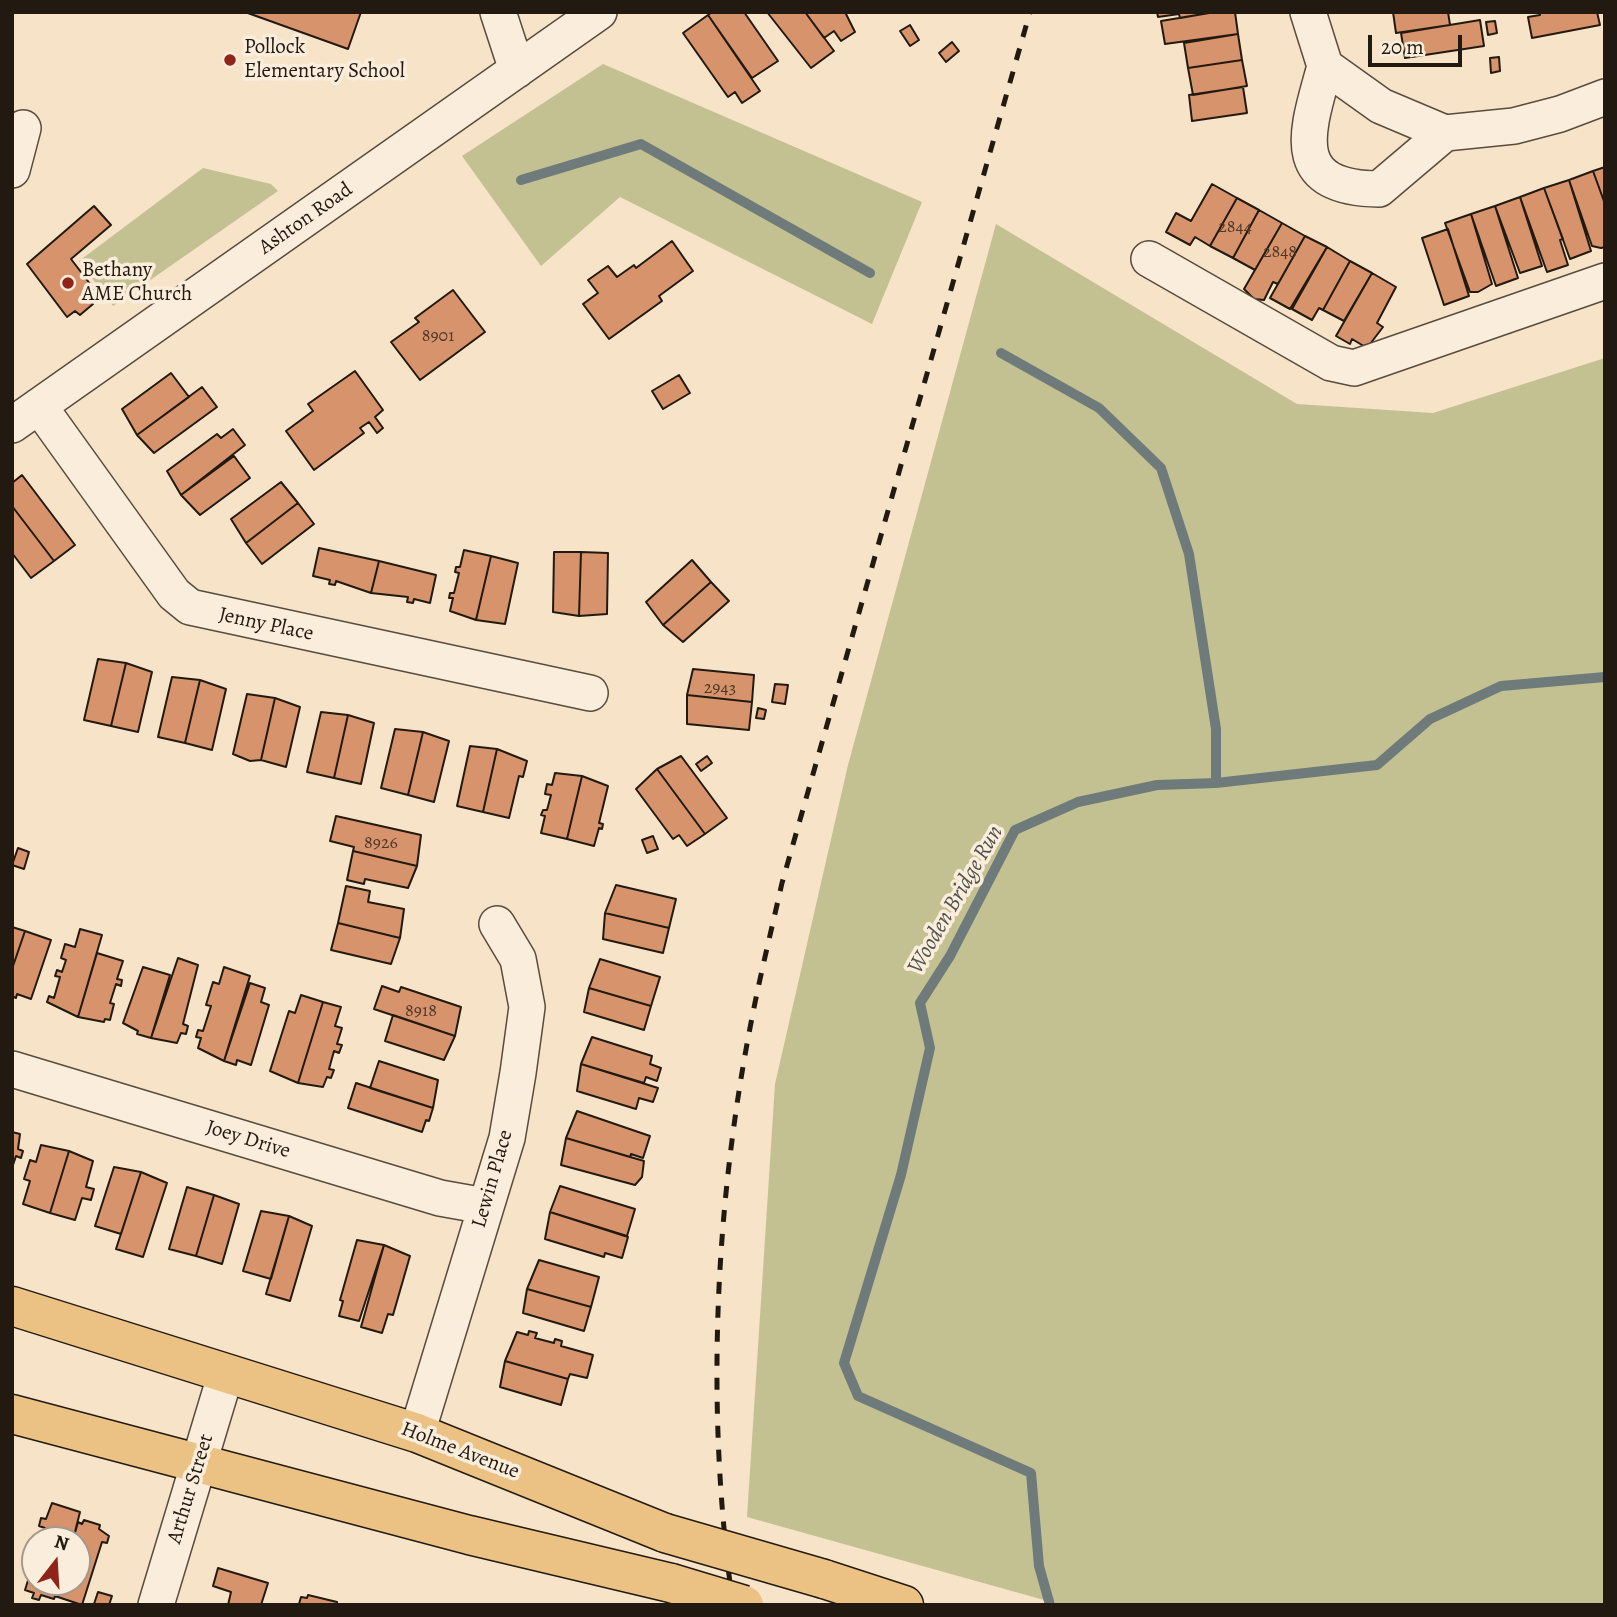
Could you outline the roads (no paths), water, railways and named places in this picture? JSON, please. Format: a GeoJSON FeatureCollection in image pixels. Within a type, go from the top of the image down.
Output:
{"type":"FeatureCollection","features":[{"type":"Feature","properties":{"kind":"main road","name":"Holme Avenue"},"geometry":{"type":"LineString","coordinates":[[12,1306],[417,1433],[665,1533],[904,1605]]}},
{"type":"Feature","properties":{"kind":"main road"},"geometry":{"type":"LineString","coordinates":[[12,1414],[198,1465],[671,1583],[744,1605]]}},
{"type":"Feature","properties":{"kind":"street"},"geometry":{"type":"LineString","coordinates":[[498,12],[517,70]]}},
{"type":"Feature","properties":{"kind":"street","name":"Ashton Road"},"geometry":{"type":"LineString","coordinates":[[26,415],[599,12]]}},
{"type":"Feature","properties":{"kind":"street"},"geometry":{"type":"LineString","coordinates":[[1308,12],[1325,66],[1310,116],[1306,143],[1312,163],[1335,182],[1355,189],[1379,189],[1445,133]]}},
{"type":"Feature","properties":{"kind":"street"},"geometry":{"type":"LineString","coordinates":[[1325,66],[1381,106],[1445,133],[1514,125],[1560,114],[1605,97]]}},
{"type":"Feature","properties":{"kind":"street"},"geometry":{"type":"LineString","coordinates":[[12,170],[23,128]]}},
{"type":"Feature","properties":{"kind":"street"},"geometry":{"type":"LineString","coordinates":[[1149,259],[1331,362],[1354,368],[1605,281]]}},
{"type":"Feature","properties":{"kind":"street","name":"Jenny Place"},"geometry":{"type":"LineString","coordinates":[[26,415],[174,594],[190,607],[590,693]]}},
{"type":"Feature","properties":{"kind":"street","name":"Lewin Place"},"geometry":{"type":"LineString","coordinates":[[417,1433],[507,1138],[527,1007],[518,959],[498,924]]}},
{"type":"Feature","properties":{"kind":"street","name":"Joey Drive"},"geometry":{"type":"LineString","coordinates":[[12,1069],[440,1198],[485,1206]]}},
{"type":"Feature","properties":{"kind":"street","name":"Arthur Street"},"geometry":{"type":"LineString","coordinates":[[156,1605],[226,1373]]}},
{"type":"Feature","properties":{"kind":"waterway"},"geometry":{"type":"LineString","coordinates":[[521,180],[641,144],[870,273]]}},
{"type":"Feature","properties":{"kind":"waterway"},"geometry":{"type":"LineString","coordinates":[[1001,353],[1099,408],[1161,468],[1189,554],[1216,729],[1216,783]]}},
{"type":"Feature","properties":{"kind":"waterway","name":"Wooden Bridge Run"},"geometry":{"type":"LineString","coordinates":[[1050,1605],[1039,1566],[1031,1473],[858,1396],[844,1363],[901,1175],[930,1048],[920,1003],[950,956],[1015,830],[1078,802],[1157,785],[1216,783],[1377,765],[1430,719],[1501,686],[1605,677]]}},
{"type":"Feature","properties":{"kind":"railway"},"geometry":{"type":"LineString","coordinates":[[733,1605],[719,1462],[718,1316],[728,1171],[750,1028],[782,883],[1030,12]]}},
{"type":"Feature","properties":{"kind":"place","name":"Pollock Elementary School"},"geometry":{"type":"Point","coordinates":[230,60]}},
{"type":"Feature","properties":{"kind":"place","name":"Bethany AME Church"},"geometry":{"type":"Point","coordinates":[68,283]}}]}
